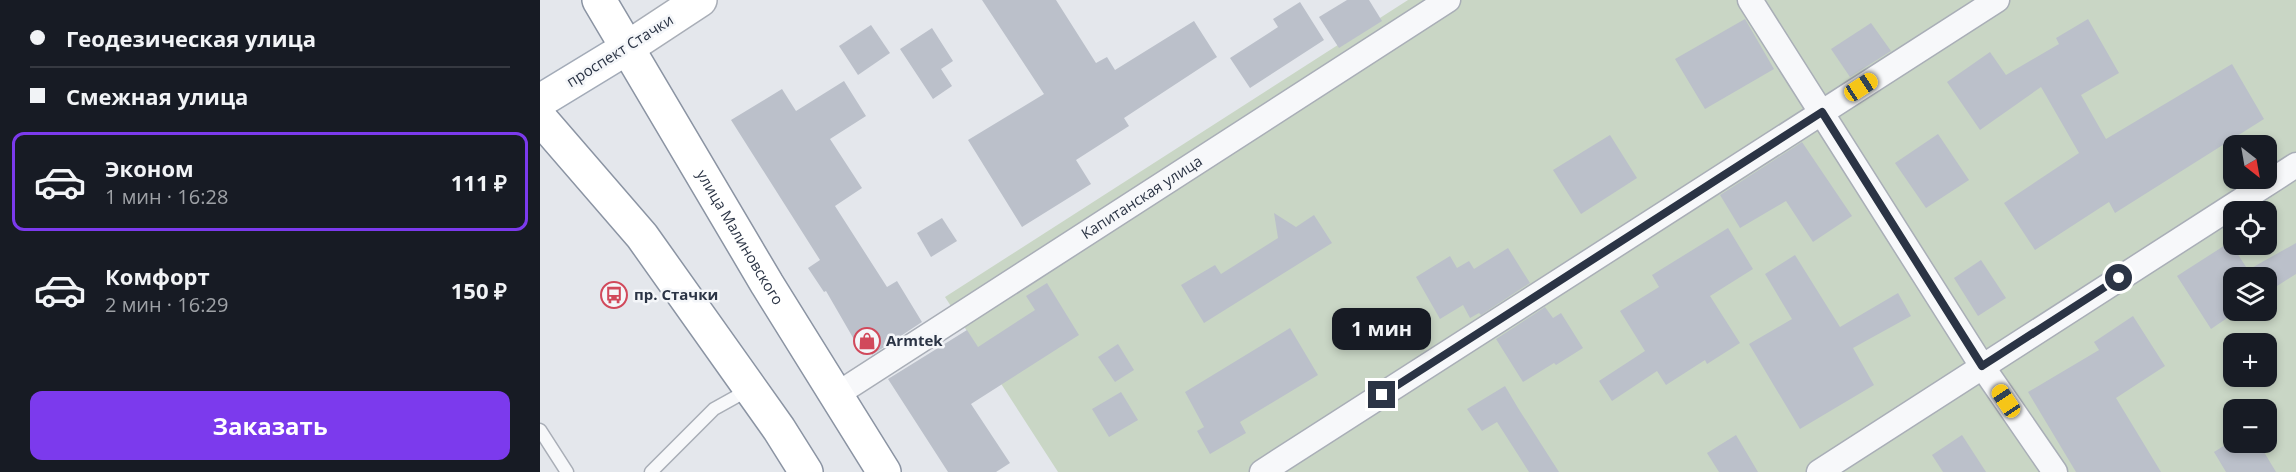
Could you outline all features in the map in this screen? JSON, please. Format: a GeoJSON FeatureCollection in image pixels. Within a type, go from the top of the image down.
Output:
{"type":"FeatureCollection","features":[{"type":"Feature","properties":{"kind":"main road","name":"улица Малиновского"},"geometry":{"type":"LineString","coordinates":[[599,0],[884,472]]}},
{"type":"Feature","properties":{"kind":"main road","name":"проспект Стачки"},"geometry":{"type":"LineString","coordinates":[[540,100],[627,48],[700,0]]}},
{"type":"Feature","properties":{"kind":"main road"},"geometry":{"type":"LineString","coordinates":[[540,118],[642,236],[807,472]]}},
{"type":"Feature","properties":{"kind":"street","name":"Капитанская улица"},"geometry":{"type":"LineString","coordinates":[[836,394],[1448,0]]}},
{"type":"Feature","properties":{"kind":"street"},"geometry":{"type":"LineString","coordinates":[[1750,0],[1982,366],[2055,472]]}},
{"type":"Feature","properties":{"kind":"street"},"geometry":{"type":"LineString","coordinates":[[1262,472],[1997,0]]}},
{"type":"Feature","properties":{"kind":"street"},"geometry":{"type":"LineString","coordinates":[[1819,472],[2296,165]]}},
{"type":"Feature","properties":{"kind":"lane"},"geometry":{"type":"LineString","coordinates":[[651,472],[714,409],[751,389]]}},
{"type":"Feature","properties":{"kind":"lane"},"geometry":{"type":"LineString","coordinates":[[540,430],[567,472]]}},
{"type":"Feature","properties":{"kind":"green space"},"geometry":{"type":"Polygon","coordinates":[[[1408,0],[2296,0],[2296,472],[1058,472],[945,297],[1408,0]]]}},
{"type":"Feature","properties":{"kind":"building"},"geometry":{"type":"Polygon","coordinates":[[[982,0],[1056,0],[1096,63],[1107,57],[1115,70],[1194,21],[1217,57],[1124,118],[1129,126],[1076,160],[1091,184],[1022,227],[968,140],[1044,94],[982,0]]]}},
{"type":"Feature","properties":{"kind":"building"},"geometry":{"type":"Polygon","coordinates":[[[1347,0],[1369,0],[1382,21],[1339,48],[1319,17],[1347,0]]]}},
{"type":"Feature","properties":{"kind":"building"},"geometry":{"type":"Polygon","coordinates":[[[1300,2],[1324,40],[1250,88],[1230,58],[1278,27],[1273,19],[1300,2]]]}},
{"type":"Feature","properties":{"kind":"building"},"geometry":{"type":"Polygon","coordinates":[[[1745,19],[1774,69],[1705,109],[1675,59],[1745,19]]]}},
{"type":"Feature","properties":{"kind":"building"},"geometry":{"type":"Polygon","coordinates":[[[2088,19],[2119,73],[2081,95],[2106,139],[2232,64],[2264,119],[2239,135],[2223,135],[2223,145],[2115,213],[2109,202],[2035,250],[2004,203],[2079,153],[2041,87],[1980,130],[1947,82],[1990,52],[2006,75],[2059,44],[2056,38],[2088,19]]]}},
{"type":"Feature","properties":{"kind":"building"},"geometry":{"type":"Polygon","coordinates":[[[1871,23],[1891,51],[1850,77],[1831,49],[1871,23]]]}},
{"type":"Feature","properties":{"kind":"building"},"geometry":{"type":"Polygon","coordinates":[[[871,25],[890,53],[858,75],[839,46],[871,25]]]}},
{"type":"Feature","properties":{"kind":"building"},"geometry":{"type":"Polygon","coordinates":[[[932,28],[953,61],[941,69],[952,86],[933,99],[900,49],[932,28]]]}},
{"type":"Feature","properties":{"kind":"building"},"geometry":{"type":"Polygon","coordinates":[[[844,81],[866,116],[830,139],[862,188],[835,206],[887,287],[897,281],[922,322],[872,355],[870,351],[863,355],[826,291],[824,292],[808,268],[820,260],[731,120],[782,89],[796,111],[844,81]]]}},
{"type":"Feature","properties":{"kind":"building"},"geometry":{"type":"Polygon","coordinates":[[[1938,134],[1969,180],[1926,208],[1895,163],[1938,134]]]}},
{"type":"Feature","properties":{"kind":"building"},"geometry":{"type":"Polygon","coordinates":[[[1610,135],[1637,178],[1581,214],[1553,170],[1610,135]]]}},
{"type":"Feature","properties":{"kind":"building"},"geometry":{"type":"Polygon","coordinates":[[[1802,142],[1852,216],[1813,242],[1786,201],[1740,228],[1720,195],[1802,142]]]}},
{"type":"Feature","properties":{"kind":"building"},"geometry":{"type":"Polygon","coordinates":[[[1274,213],[1296,227],[1314,215],[1332,243],[1204,323],[1181,285],[1215,265],[1221,274],[1278,238],[1274,213]]]}},
{"type":"Feature","properties":{"kind":"building"},"geometry":{"type":"Polygon","coordinates":[[[942,218],[957,241],[931,257],[917,233],[942,218]]]}},
{"type":"Feature","properties":{"kind":"building"},"geometry":{"type":"Polygon","coordinates":[[[1728,228],[1753,269],[1710,296],[1740,343],[1707,364],[1705,360],[1666,385],[1657,371],[1612,401],[1599,381],[1645,351],[1620,311],[1659,287],[1652,275],[1728,228]]]}},
{"type":"Feature","properties":{"kind":"building"},"geometry":{"type":"Polygon","coordinates":[[[2296,243],[2296,274],[2277,286],[2277,267],[2253,267],[2296,243]]]}},
{"type":"Feature","properties":{"kind":"building"},"geometry":{"type":"Polygon","coordinates":[[[2223,246],[2223,255],[2238,255],[2246,267],[2223,267],[2223,321],[2211,329],[2177,276],[2223,246]]]}},
{"type":"Feature","properties":{"kind":"building"},"geometry":{"type":"Polygon","coordinates":[[[1508,248],[1530,283],[1481,315],[1479,313],[1470,318],[1463,305],[1440,319],[1416,277],[1450,256],[1457,268],[1469,261],[1474,269],[1508,248]]]}},
{"type":"Feature","properties":{"kind":"building"},"geometry":{"type":"Polygon","coordinates":[[[1795,255],[1840,327],[1898,293],[1911,316],[1853,348],[1874,385],[1800,429],[1749,344],[1792,319],[1765,274],[1795,255]]]}},
{"type":"Feature","properties":{"kind":"building"},"geometry":{"type":"Polygon","coordinates":[[[1981,260],[2006,298],[1978,316],[1954,278],[1981,260]]]}},
{"type":"Feature","properties":{"kind":"building"},"geometry":{"type":"Polygon","coordinates":[[[1047,283],[1079,335],[971,404],[1010,463],[996,472],[948,472],[888,379],[967,330],[978,347],[1035,310],[1026,296],[1047,283]]]}},
{"type":"Feature","properties":{"kind":"building"},"geometry":{"type":"Polygon","coordinates":[[[1545,307],[1553,318],[1561,313],[1583,348],[1523,382],[1496,339],[1545,307]]]}},
{"type":"Feature","properties":{"kind":"building"},"geometry":{"type":"Polygon","coordinates":[[[2133,316],[2165,366],[2116,398],[2161,472],[2076,472],[2028,392],[2099,350],[2094,342],[2133,316]]]}},
{"type":"Feature","properties":{"kind":"building"},"geometry":{"type":"Polygon","coordinates":[[[1290,328],[1318,375],[1240,422],[1246,433],[1210,454],[1197,431],[1204,427],[1185,392],[1290,328]]]}},
{"type":"Feature","properties":{"kind":"building"},"geometry":{"type":"Polygon","coordinates":[[[1118,344],[1134,370],[1115,382],[1098,357],[1118,344]]]}},
{"type":"Feature","properties":{"kind":"building"},"geometry":{"type":"Polygon","coordinates":[[[1505,386],[1559,472],[1529,472],[1497,422],[1482,431],[1467,409],[1505,386]]]}},
{"type":"Feature","properties":{"kind":"building"},"geometry":{"type":"Polygon","coordinates":[[[1121,392],[1138,420],[1109,437],[1092,409],[1121,392]]]}},
{"type":"Feature","properties":{"kind":"building"},"geometry":{"type":"Polygon","coordinates":[[[1736,435],[1758,472],[1719,472],[1707,453],[1736,435]]]}},
{"type":"Feature","properties":{"kind":"building"},"geometry":{"type":"Polygon","coordinates":[[[1962,435],[1986,472],[1943,472],[1932,455],[1962,435]]]}},
{"type":"Feature","properties":{"kind":"building"},"geometry":{"type":"Polygon","coordinates":[[[2223,446],[2223,453],[2265,453],[2276,472],[2226,472],[2214,452],[2223,446]]]}},
{"type":"Feature","properties":{"kind":"place","name":"пр. Стачки"},"geometry":{"type":"Point","coordinates":[614,295]}},
{"type":"Feature","properties":{"kind":"place","name":"Armtek"},"geometry":{"type":"Point","coordinates":[867,341]}},
{"type":"Feature","properties":{"kind":"route"},"geometry":{"type":"LineString","coordinates":[[1382,395],[1822,112],[1982,366],[2119,278]]}}]}
